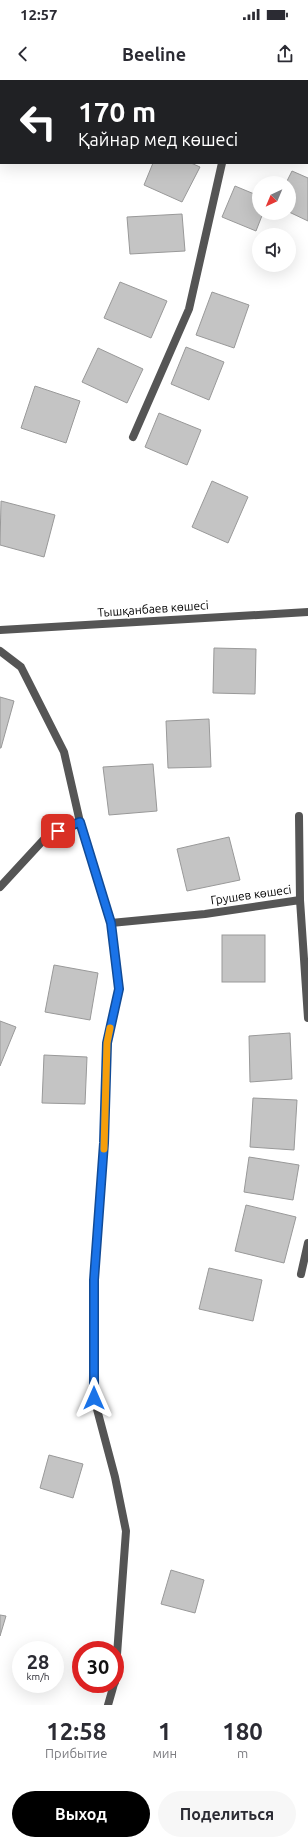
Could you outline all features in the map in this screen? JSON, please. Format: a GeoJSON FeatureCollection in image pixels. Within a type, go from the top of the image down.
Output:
{"type":"FeatureCollection","features":[{"type":"Feature","properties":{"kind":"street"},"geometry":{"type":"LineString","coordinates":[[133,437],[189,309],[222,164]]}},
{"type":"Feature","properties":{"kind":"street","name":"Тышқанбаев көшесі"},"geometry":{"type":"LineString","coordinates":[[0,630],[308,612]]}},
{"type":"Feature","properties":{"kind":"street"},"geometry":{"type":"LineString","coordinates":[[0,651],[21,667],[64,752],[80,822],[111,923],[119,989],[107,1043],[104,1143],[94,1280],[94,1398],[115,1477],[126,1531],[118,1641]]}},
{"type":"Feature","properties":{"kind":"street"},"geometry":{"type":"LineString","coordinates":[[299,816],[300,900]]}},
{"type":"Feature","properties":{"kind":"street"},"geometry":{"type":"LineString","coordinates":[[0,886],[48,835],[80,822]]}},
{"type":"Feature","properties":{"kind":"street","name":"Грушев көшесі"},"geometry":{"type":"LineString","coordinates":[[111,923],[205,914],[300,900],[308,1018]]}},
{"type":"Feature","properties":{"kind":"street"},"geometry":{"type":"LineString","coordinates":[[301,1274],[308,1243]]}},
{"type":"Feature","properties":{"kind":"street"},"geometry":{"type":"LineString","coordinates":[[108,1705],[112,1693]]}},
{"type":"Feature","properties":{"kind":"building"},"geometry":{"type":"Polygon","coordinates":[[[153,164],[193,164],[200,167],[182,202],[144,185],[153,164]]]}},
{"type":"Feature","properties":{"kind":"building"},"geometry":{"type":"Polygon","coordinates":[[[292,171],[308,178],[308,221],[296,215],[296,176],[290,176],[292,171]]]}},
{"type":"Feature","properties":{"kind":"building"},"geometry":{"type":"Polygon","coordinates":[[[235,186],[252,193],[252,220],[260,220],[257,228],[252,228],[252,229],[222,217],[235,186]]]}},
{"type":"Feature","properties":{"kind":"building"},"geometry":{"type":"Polygon","coordinates":[[[182,214],[185,251],[130,254],[127,217],[182,214]]]}},
{"type":"Feature","properties":{"kind":"building"},"geometry":{"type":"Polygon","coordinates":[[[120,282],[167,301],[151,338],[104,318],[120,282]]]}},
{"type":"Feature","properties":{"kind":"building"},"geometry":{"type":"Polygon","coordinates":[[[212,292],[249,305],[234,348],[196,335],[212,292]]]}},
{"type":"Feature","properties":{"kind":"building"},"geometry":{"type":"Polygon","coordinates":[[[186,347],[224,362],[209,400],[171,384],[186,347]]]}},
{"type":"Feature","properties":{"kind":"building"},"geometry":{"type":"Polygon","coordinates":[[[98,348],[143,369],[127,403],[82,382],[98,348]]]}},
{"type":"Feature","properties":{"kind":"building"},"geometry":{"type":"Polygon","coordinates":[[[35,386],[80,401],[66,443],[21,428],[35,386]]]}},
{"type":"Feature","properties":{"kind":"building"},"geometry":{"type":"Polygon","coordinates":[[[159,413],[201,430],[187,465],[145,447],[159,413]]]}},
{"type":"Feature","properties":{"kind":"building"},"geometry":{"type":"Polygon","coordinates":[[[212,481],[248,497],[228,543],[192,527],[212,481]]]}},
{"type":"Feature","properties":{"kind":"building"},"geometry":{"type":"Polygon","coordinates":[[[1,501],[55,515],[44,557],[0,545],[1,501]]]}},
{"type":"Feature","properties":{"kind":"building"},"geometry":{"type":"Polygon","coordinates":[[[214,648],[256,649],[255,694],[213,693],[214,648]]]}},
{"type":"Feature","properties":{"kind":"building"},"geometry":{"type":"Polygon","coordinates":[[[0,697],[14,701],[1,748],[0,748],[0,697]]]}},
{"type":"Feature","properties":{"kind":"building"},"geometry":{"type":"Polygon","coordinates":[[[209,719],[211,767],[168,768],[166,721],[209,719]]]}},
{"type":"Feature","properties":{"kind":"building"},"geometry":{"type":"Polygon","coordinates":[[[153,764],[157,811],[109,815],[103,767],[153,764]]]}},
{"type":"Feature","properties":{"kind":"building"},"geometry":{"type":"Polygon","coordinates":[[[229,837],[240,880],[187,891],[177,849],[229,837]]]}},
{"type":"Feature","properties":{"kind":"building"},"geometry":{"type":"Polygon","coordinates":[[[222,935],[265,935],[265,982],[222,982],[222,935]]]}},
{"type":"Feature","properties":{"kind":"building"},"geometry":{"type":"Polygon","coordinates":[[[54,965],[98,973],[90,1020],[45,1012],[54,965]]]}},
{"type":"Feature","properties":{"kind":"building"},"geometry":{"type":"Polygon","coordinates":[[[0,1021],[16,1027],[0,1066],[0,1021]]]}},
{"type":"Feature","properties":{"kind":"building"},"geometry":{"type":"Polygon","coordinates":[[[290,1033],[292,1079],[250,1082],[249,1036],[290,1033]]]}},
{"type":"Feature","properties":{"kind":"building"},"geometry":{"type":"Polygon","coordinates":[[[44,1055],[87,1057],[85,1104],[42,1103],[44,1055]]]}},
{"type":"Feature","properties":{"kind":"building"},"geometry":{"type":"Polygon","coordinates":[[[253,1098],[297,1100],[294,1150],[250,1147],[253,1098]]]}},
{"type":"Feature","properties":{"kind":"building"},"geometry":{"type":"Polygon","coordinates":[[[249,1157],[299,1165],[293,1200],[244,1192],[249,1157]]]}},
{"type":"Feature","properties":{"kind":"building"},"geometry":{"type":"Polygon","coordinates":[[[246,1205],[296,1217],[284,1263],[235,1251],[246,1205]]]}},
{"type":"Feature","properties":{"kind":"building"},"geometry":{"type":"Polygon","coordinates":[[[209,1268],[262,1280],[253,1321],[199,1309],[209,1268]]]}},
{"type":"Feature","properties":{"kind":"building"},"geometry":{"type":"Polygon","coordinates":[[[49,1455],[83,1464],[73,1498],[40,1488],[49,1455]]]}},
{"type":"Feature","properties":{"kind":"building"},"geometry":{"type":"Polygon","coordinates":[[[171,1570],[204,1580],[195,1613],[161,1604],[171,1570]]]}},
{"type":"Feature","properties":{"kind":"building"},"geometry":{"type":"Polygon","coordinates":[[[0,1615],[6,1616],[0,1636],[0,1615]]]}},
{"type":"Feature","properties":{"kind":"slow traffic"},"geometry":{"type":"LineString","coordinates":[[104,1149],[107,1043],[110,1028]]}},
{"type":"Feature","properties":{"kind":"route"},"geometry":{"type":"LineString","coordinates":[[58,831],[80,822],[111,923],[119,989],[107,1043],[104,1143],[94,1280],[94,1398]]}}]}
